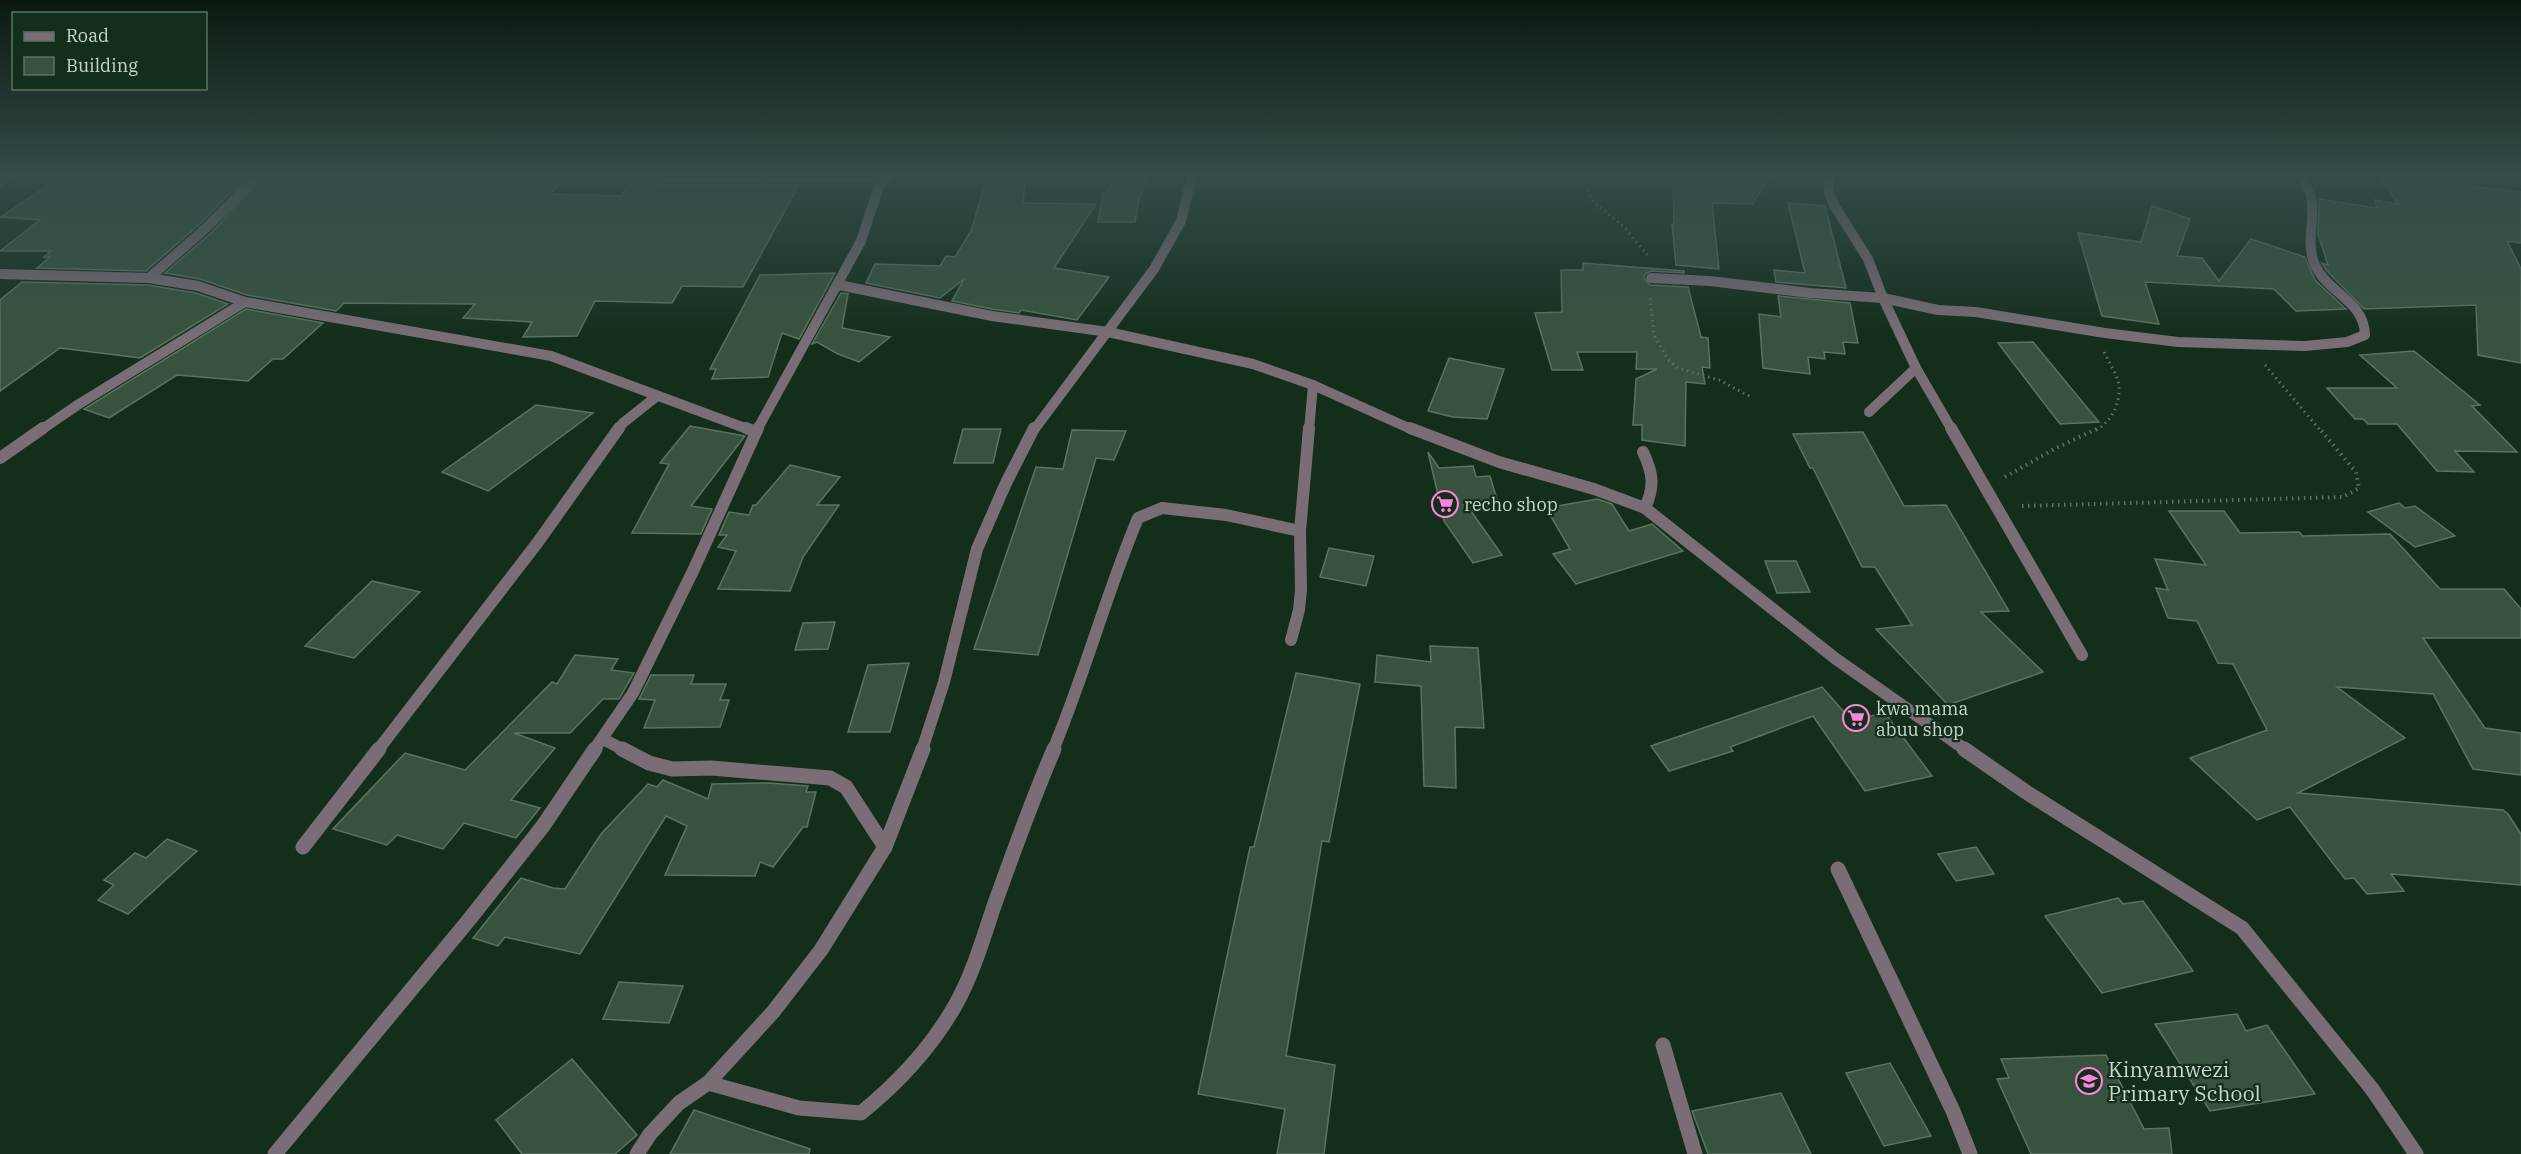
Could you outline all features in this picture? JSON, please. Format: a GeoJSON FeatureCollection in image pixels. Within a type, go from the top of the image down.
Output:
{"type":"FeatureCollection","features":[{"type":"Feature","properties":{"kind":"street"},"geometry":{"type":"LineString","coordinates":[[149,278],[205,229]]}},
{"type":"Feature","properties":{"kind":"street"},"geometry":{"type":"LineString","coordinates":[[275,1154],[468,921],[543,826],[633,693],[756,432],[839,285],[865,229]]}},
{"type":"Feature","properties":{"kind":"street"},"geometry":{"type":"LineString","coordinates":[[637,1154],[650,1134],[679,1104],[708,1083],[773,1012],[821,950],[885,848],[915,770],[944,682],[977,549],[1006,483],[1035,427],[1154,268],[1176,229]]}},
{"type":"Feature","properties":{"kind":"street"},"geometry":{"type":"LineString","coordinates":[[1849,229],[1868,259],[1883,298],[1916,368],[2082,655]]}},
{"type":"Feature","properties":{"kind":"street"},"geometry":{"type":"LineString","coordinates":[[1651,278],[1710,280],[1810,293],[1883,298],[1938,310],[1976,312],[2105,333],[2178,342],[2305,346],[2347,342],[2365,335],[2367,323],[2361,313],[2330,286],[2315,268],[2311,255],[2311,229]]}},
{"type":"Feature","properties":{"kind":"street"},"geometry":{"type":"LineString","coordinates":[[0,274],[149,278],[198,286],[245,302],[551,356],[756,432]]}},
{"type":"Feature","properties":{"kind":"street"},"geometry":{"type":"LineString","coordinates":[[839,285],[992,316],[1107,332],[1252,364],[1313,385],[1418,432],[1498,462],[1594,489],[1645,508],[1836,658],[1893,699],[2026,792],[2242,928],[2372,1089],[2416,1154]]}},
{"type":"Feature","properties":{"kind":"street"},"geometry":{"type":"LineString","coordinates":[[0,459],[79,404],[245,302]]}},
{"type":"Feature","properties":{"kind":"street"},"geometry":{"type":"LineString","coordinates":[[1869,412],[1916,368]]}},
{"type":"Feature","properties":{"kind":"street"},"geometry":{"type":"LineString","coordinates":[[1291,640],[1299,610],[1301,590],[1300,531],[1313,385]]}},
{"type":"Feature","properties":{"kind":"street"},"geometry":{"type":"LineString","coordinates":[[303,847],[538,542],[622,423],[657,396]]}},
{"type":"Feature","properties":{"kind":"street"},"geometry":{"type":"LineString","coordinates":[[1643,452],[1654,476],[1654,491],[1645,508]]}},
{"type":"Feature","properties":{"kind":"street"},"geometry":{"type":"LineString","coordinates":[[708,1083],[799,1108],[861,1113],[888,1091],[938,1032],[956,1003],[971,971],[1035,793],[1070,710],[1119,566],[1138,518],[1162,508],[1226,515],[1300,531]]}},
{"type":"Feature","properties":{"kind":"street"},"geometry":{"type":"LineString","coordinates":[[603,739],[649,763],[672,769],[722,769],[830,778],[846,788],[885,848]]}},
{"type":"Feature","properties":{"kind":"street"},"geometry":{"type":"LineString","coordinates":[[1838,869],[1953,1111],[1970,1154]]}},
{"type":"Feature","properties":{"kind":"street"},"geometry":{"type":"LineString","coordinates":[[1663,1045],[1695,1154]]}},
{"type":"Feature","properties":{"kind":"path"},"geometry":{"type":"LineString","coordinates":[[2000,484],[2005,477],[2056,448],[2103,426],[2112,415],[2120,396],[2120,384],[2104,353],[2105,333]]}},
{"type":"Feature","properties":{"kind":"path"},"geometry":{"type":"LineString","coordinates":[[2018,506],[2343,497],[2359,488],[2356,472],[2249,346]]}},
{"type":"Feature","properties":{"kind":"building"},"geometry":{"type":"Polygon","coordinates":[[[29,229],[194,229],[146,271],[37,268],[50,257],[44,257],[51,251],[0,251],[29,229]]]}},
{"type":"Feature","properties":{"kind":"building"},"geometry":{"type":"Polygon","coordinates":[[[215,229],[775,229],[743,287],[682,286],[672,303],[595,301],[577,336],[523,337],[532,322],[463,318],[475,304],[344,303],[336,311],[247,295],[200,279],[165,273],[215,229]]]}},
{"type":"Feature","properties":{"kind":"building"},"geometry":{"type":"Polygon","coordinates":[[[972,229],[1080,229],[1054,268],[1109,277],[1077,320],[1021,310],[1019,313],[992,309],[952,301],[964,279],[940,298],[866,283],[875,264],[940,266],[946,256],[955,257],[972,229]]]}},
{"type":"Feature","properties":{"kind":"building"},"geometry":{"type":"Polygon","coordinates":[[[1672,229],[1715,229],[1719,269],[1676,265],[1672,229]]]}},
{"type":"Feature","properties":{"kind":"building"},"geometry":{"type":"Polygon","coordinates":[[[1794,229],[1831,229],[1846,288],[1776,282],[1774,270],[1805,273],[1794,229]]]}},
{"type":"Feature","properties":{"kind":"building"},"geometry":{"type":"Polygon","coordinates":[[[2145,229],[2187,229],[2177,256],[2202,258],[2219,281],[2251,239],[2305,257],[2315,280],[2346,309],[2296,311],[2274,289],[2145,282],[2159,324],[2102,316],[2078,233],[2141,242],[2145,229]]]}},
{"type":"Feature","properties":{"kind":"building"},"geometry":{"type":"Polygon","coordinates":[[[2318,229],[2521,229],[2521,243],[2507,241],[2521,269],[2521,363],[2478,355],[2476,305],[2364,309],[2322,263],[2328,265],[2318,229]]]}},
{"type":"Feature","properties":{"kind":"building"},"geometry":{"type":"Polygon","coordinates":[[[1583,263],[1684,271],[1684,273],[1651,271],[1645,274],[1644,278],[1650,285],[1688,287],[1701,337],[1708,338],[1710,368],[1702,367],[1705,384],[1686,382],[1685,446],[1642,440],[1642,425],[1633,425],[1636,379],[1657,369],[1636,369],[1637,352],[1577,352],[1583,370],[1552,370],[1535,313],[1562,312],[1561,270],[1583,270],[1583,263]]]}},
{"type":"Feature","properties":{"kind":"building"},"geometry":{"type":"Polygon","coordinates":[[[835,273],[799,339],[782,333],[768,377],[712,379],[716,369],[710,369],[760,275],[835,273]]]}},
{"type":"Feature","properties":{"kind":"building"},"geometry":{"type":"Polygon","coordinates":[[[22,282],[148,285],[196,293],[228,304],[140,358],[60,348],[0,391],[0,300],[22,282]]]}},
{"type":"Feature","properties":{"kind":"building"},"geometry":{"type":"Polygon","coordinates":[[[841,293],[848,294],[842,328],[890,337],[859,362],[838,354],[817,342],[812,344],[841,293]]]}},
{"type":"Feature","properties":{"kind":"building"},"geometry":{"type":"Polygon","coordinates":[[[1778,296],[1850,303],[1858,343],[1843,342],[1845,354],[1824,352],[1825,359],[1808,357],[1810,374],[1763,368],[1759,314],[1781,317],[1778,296]]]}},
{"type":"Feature","properties":{"kind":"building"},"geometry":{"type":"Polygon","coordinates":[[[246,309],[323,323],[283,359],[273,359],[248,381],[177,375],[109,418],[84,409],[246,309]]]}},
{"type":"Feature","properties":{"kind":"building"},"geometry":{"type":"Polygon","coordinates":[[[2033,342],[2099,422],[2060,424],[1998,343],[2033,342]]]}},
{"type":"Feature","properties":{"kind":"building"},"geometry":{"type":"Polygon","coordinates":[[[2414,351],[2480,405],[2472,406],[2517,452],[2455,451],[2474,472],[2437,471],[2397,424],[2368,424],[2363,419],[2355,419],[2327,388],[2397,388],[2360,355],[2414,351]]]}},
{"type":"Feature","properties":{"kind":"building"},"geometry":{"type":"Polygon","coordinates":[[[1449,358],[1504,369],[1487,419],[1453,417],[1428,411],[1449,358]]]}},
{"type":"Feature","properties":{"kind":"building"},"geometry":{"type":"Polygon","coordinates":[[[536,405],[593,413],[488,491],[442,472],[536,405]]]}},
{"type":"Feature","properties":{"kind":"building"},"geometry":{"type":"Polygon","coordinates":[[[690,426],[745,436],[691,506],[712,509],[701,534],[632,533],[669,464],[660,463],[690,426]]]}},
{"type":"Feature","properties":{"kind":"building"},"geometry":{"type":"Polygon","coordinates":[[[963,429],[1001,429],[993,463],[954,463],[963,429]]]}},
{"type":"Feature","properties":{"kind":"building"},"geometry":{"type":"Polygon","coordinates":[[[1072,430],[1126,431],[1114,460],[1096,458],[1038,655],[974,649],[1036,467],[1063,469],[1072,430]]]}},
{"type":"Feature","properties":{"kind":"building"},"geometry":{"type":"Polygon","coordinates":[[[1863,432],[1904,506],[1946,505],[2009,611],[1981,612],[2043,672],[1948,705],[1876,629],[1912,625],[1875,567],[1862,567],[1813,468],[1810,468],[1793,434],[1863,432]]]}},
{"type":"Feature","properties":{"kind":"building"},"geometry":{"type":"Polygon","coordinates":[[[1428,452],[1439,468],[1473,466],[1476,477],[1490,476],[1500,510],[1471,511],[1502,555],[1473,563],[1444,521],[1428,452]]]}},
{"type":"Feature","properties":{"kind":"building"},"geometry":{"type":"Polygon","coordinates":[[[790,465],[840,477],[817,505],[839,505],[803,557],[790,591],[718,589],[736,551],[718,547],[727,535],[719,535],[729,512],[749,515],[753,505],[756,505],[790,465]]]}},
{"type":"Feature","properties":{"kind":"building"},"geometry":{"type":"Polygon","coordinates":[[[1597,499],[1612,504],[1629,531],[1652,524],[1683,551],[1576,584],[1553,554],[1570,549],[1546,508],[1597,499]]]}},
{"type":"Feature","properties":{"kind":"building"},"geometry":{"type":"Polygon","coordinates":[[[2399,503],[2405,508],[2415,506],[2455,536],[2415,547],[2368,512],[2399,503]]]}},
{"type":"Feature","properties":{"kind":"building"},"geometry":{"type":"Polygon","coordinates":[[[2169,511],[2224,511],[2240,533],[2299,532],[2303,536],[2390,534],[2440,589],[2504,589],[2521,609],[2521,638],[2423,638],[2485,728],[2521,733],[2521,775],[2473,769],[2433,694],[2337,687],[2405,738],[2298,793],[2503,810],[2521,834],[2521,885],[2391,874],[2404,891],[2367,894],[2354,878],[2345,879],[2290,807],[2257,820],[2190,758],[2267,730],[2233,664],[2218,663],[2197,621],[2168,618],[2156,588],[2168,590],[2155,559],[2206,565],[2169,511]]]}},
{"type":"Feature","properties":{"kind":"building"},"geometry":{"type":"Polygon","coordinates":[[[1329,548],[1374,556],[1366,586],[1320,577],[1329,548]]]}},
{"type":"Feature","properties":{"kind":"building"},"geometry":{"type":"Polygon","coordinates":[[[1765,561],[1796,561],[1810,592],[1777,593],[1765,561]]]}},
{"type":"Feature","properties":{"kind":"building"},"geometry":{"type":"Polygon","coordinates":[[[372,581],[420,592],[354,658],[305,646],[372,581]]]}},
{"type":"Feature","properties":{"kind":"building"},"geometry":{"type":"Polygon","coordinates":[[[835,622],[828,649],[795,650],[803,623],[835,622]]]}},
{"type":"Feature","properties":{"kind":"building"},"geometry":{"type":"Polygon","coordinates":[[[1430,646],[1478,648],[1484,728],[1455,727],[1456,788],[1424,786],[1421,686],[1375,682],[1377,655],[1431,662],[1430,646]]]}},
{"type":"Feature","properties":{"kind":"building"},"geometry":{"type":"Polygon","coordinates":[[[575,655],[618,659],[611,670],[634,673],[619,699],[603,699],[570,733],[514,733],[555,748],[511,800],[540,808],[516,838],[464,823],[443,849],[397,835],[387,845],[333,829],[405,753],[465,770],[552,682],[557,684],[575,655]]]}},
{"type":"Feature","properties":{"kind":"building"},"geometry":{"type":"Polygon","coordinates":[[[909,663],[890,732],[848,732],[868,665],[909,663]]]}},
{"type":"Feature","properties":{"kind":"building"},"geometry":{"type":"Polygon","coordinates":[[[1296,673],[1360,684],[1329,842],[1322,841],[1286,1056],[1335,1065],[1324,1154],[1277,1154],[1285,1109],[1198,1094],[1250,847],[1254,847],[1296,673]]]}},
{"type":"Feature","properties":{"kind":"building"},"geometry":{"type":"Polygon","coordinates":[[[651,675],[694,675],[691,684],[726,684],[720,700],[729,700],[720,727],[644,728],[655,700],[639,699],[651,675]]]}},
{"type":"Feature","properties":{"kind":"building"},"geometry":{"type":"Polygon","coordinates":[[[1822,687],[1851,720],[1885,713],[1932,776],[1865,791],[1813,716],[1730,747],[1733,751],[1669,771],[1651,746],[1822,687]]]}},
{"type":"Feature","properties":{"kind":"building"},"geometry":{"type":"Polygon","coordinates":[[[663,780],[708,799],[712,784],[768,783],[808,786],[806,792],[816,792],[807,827],[803,827],[773,867],[760,862],[755,876],[665,875],[687,826],[666,816],[580,954],[505,937],[498,946],[473,938],[521,878],[553,888],[565,889],[601,834],[648,784],[657,787],[663,780]]]}},
{"type":"Feature","properties":{"kind":"building"},"geometry":{"type":"Polygon","coordinates":[[[167,839],[197,851],[128,914],[98,900],[114,885],[104,880],[135,853],[146,858],[167,839]]]}},
{"type":"Feature","properties":{"kind":"building"},"geometry":{"type":"Polygon","coordinates":[[[1976,847],[1994,874],[1956,881],[1938,854],[1976,847]]]}},
{"type":"Feature","properties":{"kind":"building"},"geometry":{"type":"Polygon","coordinates":[[[2118,898],[2123,904],[2143,901],[2193,971],[2102,993],[2045,916],[2118,898]]]}},
{"type":"Feature","properties":{"kind":"building"},"geometry":{"type":"Polygon","coordinates":[[[619,982],[683,986],[669,1023],[603,1019],[619,982]]]}},
{"type":"Feature","properties":{"kind":"building"},"geometry":{"type":"Polygon","coordinates":[[[2237,1014],[2246,1031],[2267,1025],[2315,1094],[2210,1111],[2155,1024],[2237,1014]]]}},
{"type":"Feature","properties":{"kind":"building"},"geometry":{"type":"Polygon","coordinates":[[[2106,1055],[2144,1129],[2169,1128],[2172,1154],[2031,1154],[1997,1079],[2009,1078],[2001,1059],[2106,1055]]]}},
{"type":"Feature","properties":{"kind":"building"},"geometry":{"type":"Polygon","coordinates":[[[572,1059],[637,1135],[615,1154],[522,1154],[496,1120],[572,1059]]]}},
{"type":"Feature","properties":{"kind":"building"},"geometry":{"type":"Polygon","coordinates":[[[1890,1063],[1931,1136],[1884,1146],[1846,1073],[1890,1063]]]}},
{"type":"Feature","properties":{"kind":"building"},"geometry":{"type":"Polygon","coordinates":[[[1781,1093],[1811,1154],[1708,1154],[1692,1111],[1781,1093]]]}},
{"type":"Feature","properties":{"kind":"building"},"geometry":{"type":"Polygon","coordinates":[[[694,1110],[810,1149],[809,1154],[670,1154],[694,1110]]]}},
{"type":"Feature","properties":{"kind":"place","name":"recho shop"},"geometry":{"type":"Point","coordinates":[1445,504]}},
{"type":"Feature","properties":{"kind":"place","name":"kwa mama abuu shop"},"geometry":{"type":"Point","coordinates":[1856,718]}},
{"type":"Feature","properties":{"kind":"place","name":"Kinyamwezi Primary School"},"geometry":{"type":"Point","coordinates":[2089,1081]}}]}
